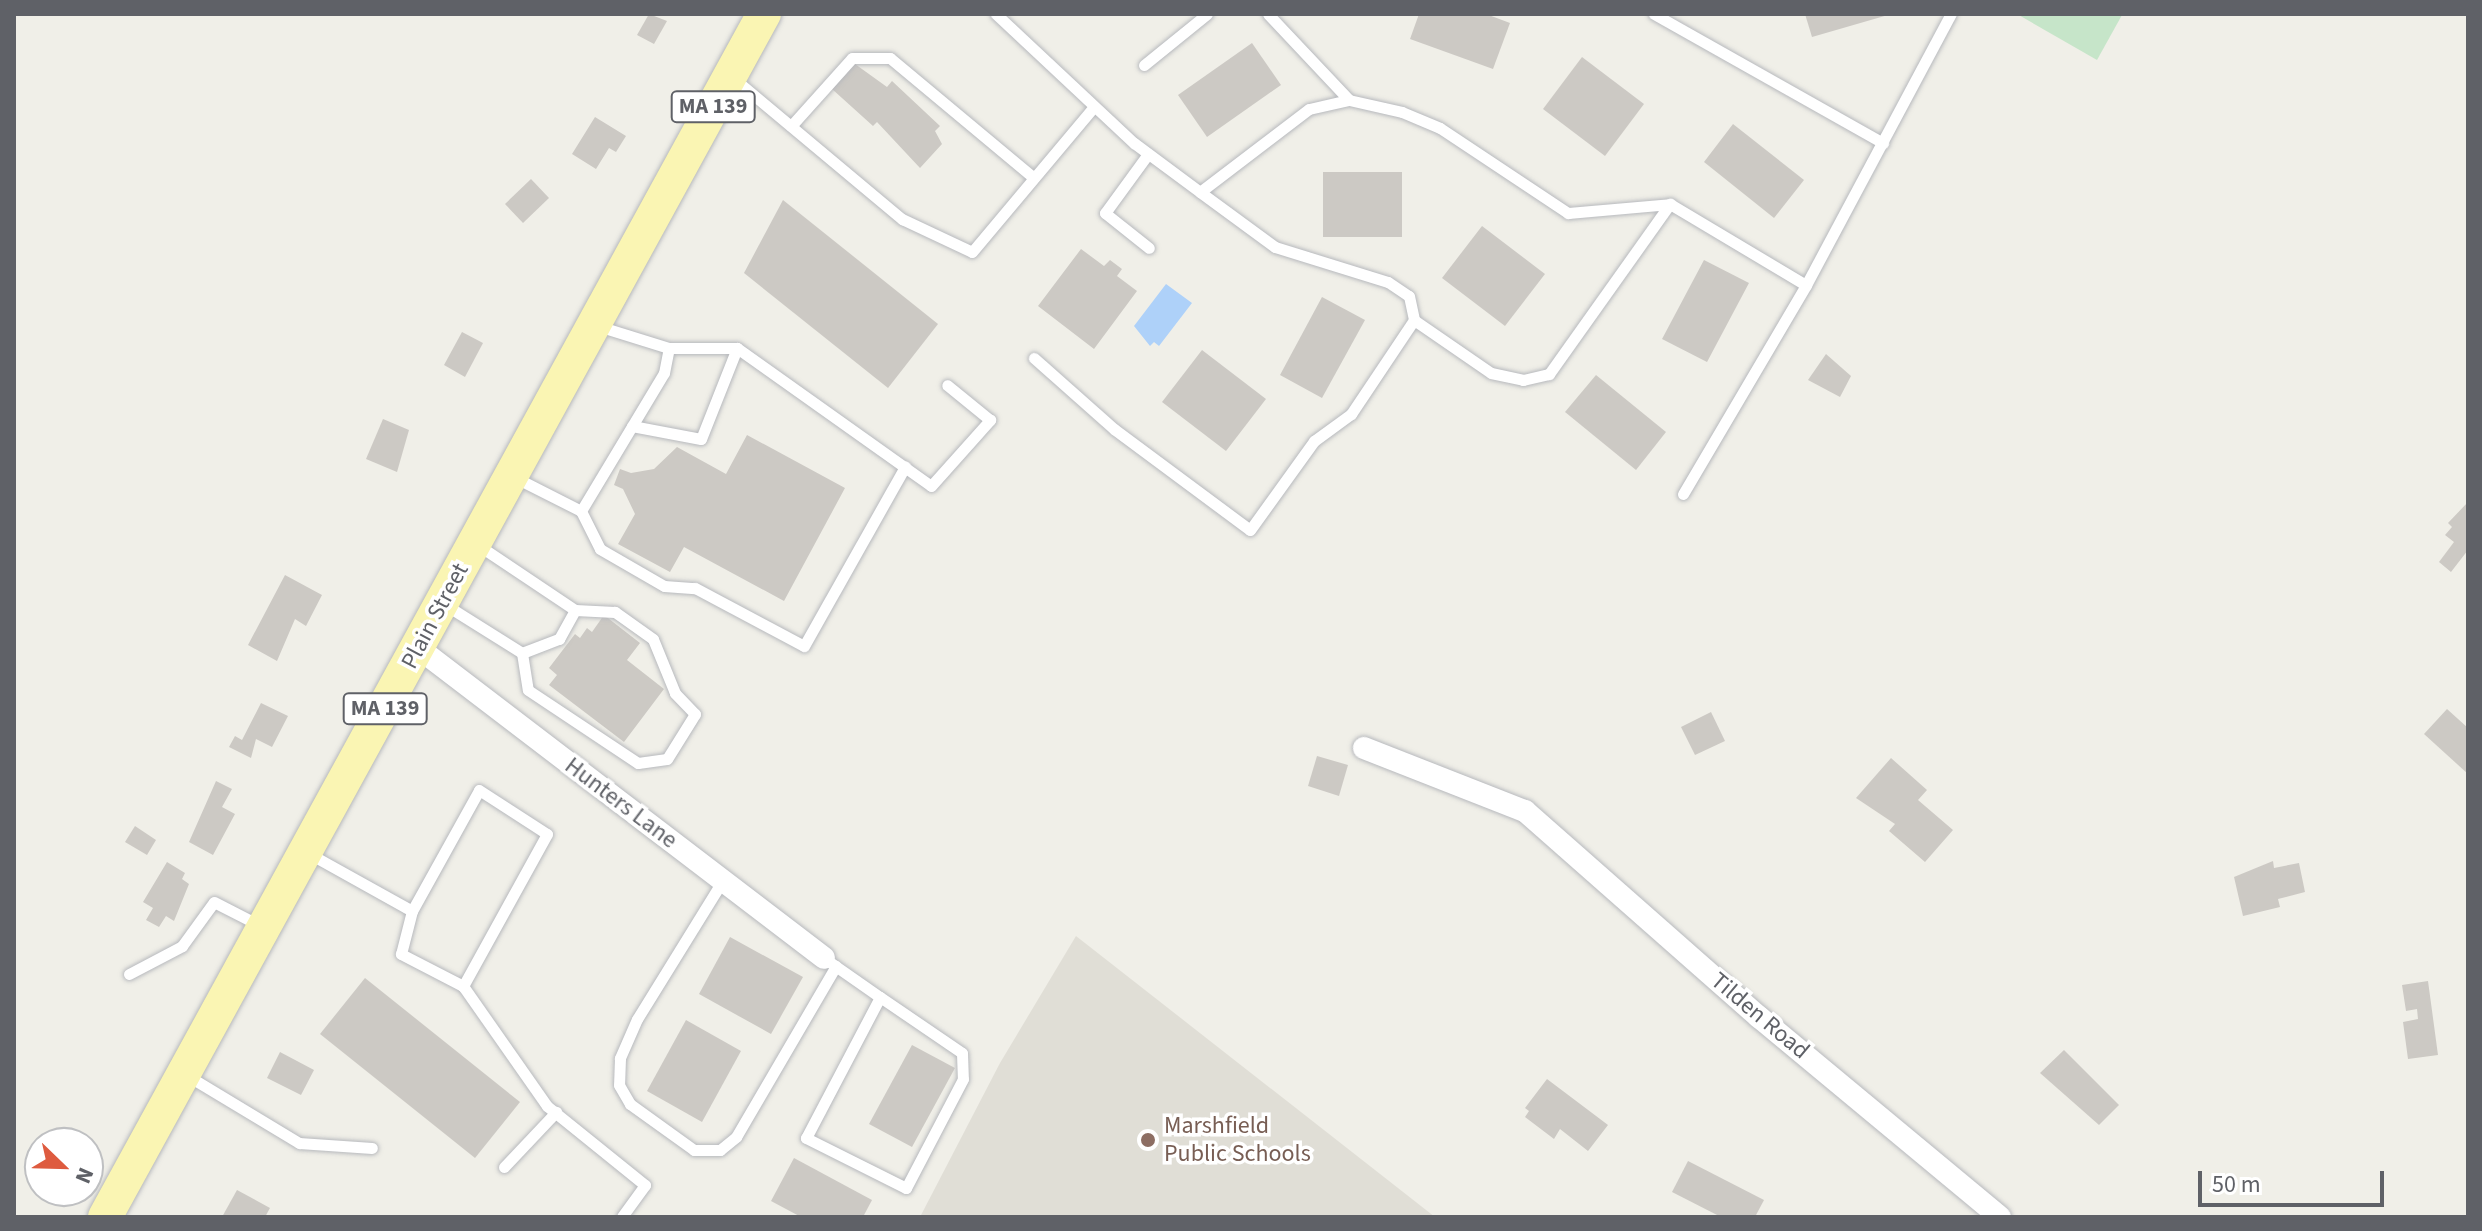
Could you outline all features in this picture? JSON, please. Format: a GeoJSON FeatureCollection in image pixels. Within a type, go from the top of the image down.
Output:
{"type":"FeatureCollection","features":[{"type":"Feature","properties":{"kind":"main road","name":"Plain Street"},"geometry":{"type":"LineString","coordinates":[[105,1217],[308,852],[764,14]]}},
{"type":"Feature","properties":{"kind":"street","name":"Hunters Lane"},"geometry":{"type":"LineString","coordinates":[[417,647],[830,962]]}},
{"type":"Feature","properties":{"kind":"street","name":"Tilden Road"},"geometry":{"type":"LineString","coordinates":[[1364,748],[1525,811],[1759,1017],[2000,1217]]}},
{"type":"Feature","properties":{"kind":"lane"},"geometry":{"type":"LineString","coordinates":[[996,14],[1093,108],[1148,154],[1275,247],[1388,282],[1409,296],[1414,320],[1491,373],[1523,380],[1549,374],[1670,204]]}},
{"type":"Feature","properties":{"kind":"lane"},"geometry":{"type":"LineString","coordinates":[[1144,65],[1207,14]]}},
{"type":"Feature","properties":{"kind":"lane"},"geometry":{"type":"LineString","coordinates":[[1268,14],[1349,100]]}},
{"type":"Feature","properties":{"kind":"lane"},"geometry":{"type":"LineString","coordinates":[[1654,14],[1883,143]]}},
{"type":"Feature","properties":{"kind":"lane"},"geometry":{"type":"LineString","coordinates":[[1683,494],[1806,285],[1951,14]]}},
{"type":"Feature","properties":{"kind":"lane"},"geometry":{"type":"LineString","coordinates":[[791,126],[852,58],[890,58],[1034,178]]}},
{"type":"Feature","properties":{"kind":"lane"},"geometry":{"type":"LineString","coordinates":[[730,75],[902,219],[972,252],[1093,108]]}},
{"type":"Feature","properties":{"kind":"lane"},"geometry":{"type":"LineString","coordinates":[[1200,192],[1309,109],[1349,100],[1402,112],[1440,128],[1568,213],[1670,204],[1806,285]]}},
{"type":"Feature","properties":{"kind":"lane"},"geometry":{"type":"LineString","coordinates":[[1148,154],[1105,213],[1149,248]]}},
{"type":"Feature","properties":{"kind":"lane"},"geometry":{"type":"LineString","coordinates":[[1034,358],[1114,429],[1250,530],[1314,441],[1351,414],[1414,320]]}},
{"type":"Feature","properties":{"kind":"lane"},"geometry":{"type":"LineString","coordinates":[[594,325],[669,348],[737,348],[931,486],[990,420],[947,385]]}},
{"type":"Feature","properties":{"kind":"lane"},"geometry":{"type":"LineString","coordinates":[[581,511],[664,373],[669,348]]}},
{"type":"Feature","properties":{"kind":"lane"},"geometry":{"type":"LineString","coordinates":[[632,426],[701,439],[737,348]]}},
{"type":"Feature","properties":{"kind":"lane"},"geometry":{"type":"LineString","coordinates":[[512,475],[581,511],[600,549],[664,586],[695,588],[804,646],[905,467]]}},
{"type":"Feature","properties":{"kind":"lane"},"geometry":{"type":"LineString","coordinates":[[442,603],[522,653],[528,690],[638,763],[667,759],[695,714],[675,693],[653,639],[615,612],[575,610],[474,543]]}},
{"type":"Feature","properties":{"kind":"lane"},"geometry":{"type":"LineString","coordinates":[[522,653],[559,639],[575,610]]}},
{"type":"Feature","properties":{"kind":"lane"},"geometry":{"type":"LineString","coordinates":[[463,986],[547,834],[479,790],[412,911],[401,954],[463,986],[511,1060],[556,1112],[645,1185],[622,1217]]}},
{"type":"Feature","properties":{"kind":"lane"},"geometry":{"type":"LineString","coordinates":[[308,852],[412,911]]}},
{"type":"Feature","properties":{"kind":"lane"},"geometry":{"type":"LineString","coordinates":[[723,880],[637,1019],[620,1058],[619,1085],[630,1104],[694,1150],[720,1150],[736,1137],[830,962],[962,1053],[963,1079],[906,1188],[806,1138],[880,997]]}},
{"type":"Feature","properties":{"kind":"lane"},"geometry":{"type":"LineString","coordinates":[[129,974],[182,946],[214,902],[265,928]]}},
{"type":"Feature","properties":{"kind":"lane"},"geometry":{"type":"LineString","coordinates":[[184,1073],[299,1143],[372,1148]]}},
{"type":"Feature","properties":{"kind":"lane"},"geometry":{"type":"LineString","coordinates":[[504,1167],[556,1112]]}},
{"type":"Feature","properties":{"kind":"shaded area","name":"Marshfield Public Schools"},"geometry":{"type":"Polygon","coordinates":[[[1076,936],[1435,1217],[920,1217],[1000,1063],[1076,936]]]}},
{"type":"Feature","properties":{"kind":"green space"},"geometry":{"type":"Polygon","coordinates":[[[2017,14],[2121,14],[2122,15],[2097,60],[2017,14]]]}},
{"type":"Feature","properties":{"kind":"water"},"geometry":{"type":"Polygon","coordinates":[[[1166,284],[1192,303],[1159,346],[1154,342],[1150,346],[1134,326],[1166,284]]]}},
{"type":"Feature","properties":{"kind":"building"},"geometry":{"type":"Polygon","coordinates":[[[649,14],[667,21],[654,44],[637,35],[649,14]]]}},
{"type":"Feature","properties":{"kind":"building"},"geometry":{"type":"Polygon","coordinates":[[[1419,14],[1486,14],[1510,23],[1493,69],[1410,39],[1419,14]]]}},
{"type":"Feature","properties":{"kind":"building"},"geometry":{"type":"Polygon","coordinates":[[[1805,14],[1888,14],[1888,15],[1812,37],[1805,14]]]}},
{"type":"Feature","properties":{"kind":"building"},"geometry":{"type":"Polygon","coordinates":[[[1252,43],[1281,85],[1207,137],[1178,95],[1252,43]]]}},
{"type":"Feature","properties":{"kind":"building"},"geometry":{"type":"Polygon","coordinates":[[[1582,57],[1644,104],[1605,156],[1543,109],[1582,57]]]}},
{"type":"Feature","properties":{"kind":"building"},"geometry":{"type":"Polygon","coordinates":[[[855,64],[887,87],[892,81],[940,126],[935,131],[942,144],[920,168],[877,122],[873,126],[832,89],[855,64]]]}},
{"type":"Feature","properties":{"kind":"building"},"geometry":{"type":"Polygon","coordinates":[[[595,117],[626,136],[616,152],[609,148],[596,169],[572,154],[595,117]]]}},
{"type":"Feature","properties":{"kind":"building"},"geometry":{"type":"Polygon","coordinates":[[[1733,124],[1804,180],[1774,218],[1704,162],[1733,124]]]}},
{"type":"Feature","properties":{"kind":"building"},"geometry":{"type":"Polygon","coordinates":[[[1323,172],[1402,172],[1402,237],[1323,237],[1323,172]]]}},
{"type":"Feature","properties":{"kind":"building"},"geometry":{"type":"Polygon","coordinates":[[[531,179],[549,198],[523,223],[505,204],[531,179]]]}},
{"type":"Feature","properties":{"kind":"building"},"geometry":{"type":"Polygon","coordinates":[[[783,200],[938,324],[888,388],[744,273],[783,200]]]}},
{"type":"Feature","properties":{"kind":"building"},"geometry":{"type":"Polygon","coordinates":[[[1482,226],[1545,274],[1505,326],[1442,278],[1482,226]]]}},
{"type":"Feature","properties":{"kind":"building"},"geometry":{"type":"Polygon","coordinates":[[[1081,249],[1104,266],[1110,260],[1122,269],[1117,276],[1137,291],[1094,349],[1038,306],[1081,249]]]}},
{"type":"Feature","properties":{"kind":"building"},"geometry":{"type":"Polygon","coordinates":[[[1704,260],[1749,283],[1707,362],[1662,339],[1704,260]]]}},
{"type":"Feature","properties":{"kind":"building"},"geometry":{"type":"Polygon","coordinates":[[[1322,297],[1365,320],[1322,398],[1280,375],[1322,297]]]}},
{"type":"Feature","properties":{"kind":"building"},"geometry":{"type":"Polygon","coordinates":[[[462,332],[483,343],[465,377],[444,365],[462,332]]]}},
{"type":"Feature","properties":{"kind":"building"},"geometry":{"type":"Polygon","coordinates":[[[1202,350],[1266,399],[1226,451],[1162,402],[1202,350]]]}},
{"type":"Feature","properties":{"kind":"building"},"geometry":{"type":"Polygon","coordinates":[[[1826,354],[1851,376],[1840,397],[1808,380],[1826,354]]]}},
{"type":"Feature","properties":{"kind":"building"},"geometry":{"type":"Polygon","coordinates":[[[1596,375],[1666,432],[1636,470],[1565,412],[1596,375]]]}},
{"type":"Feature","properties":{"kind":"building"},"geometry":{"type":"Polygon","coordinates":[[[383,419],[409,430],[397,472],[366,459],[383,419]]]}},
{"type":"Feature","properties":{"kind":"building"},"geometry":{"type":"Polygon","coordinates":[[[747,435],[845,488],[784,601],[684,547],[670,572],[618,544],[635,514],[623,489],[614,485],[620,469],[631,473],[654,469],[677,447],[726,474],[747,435]]]}},
{"type":"Feature","properties":{"kind":"building"},"geometry":{"type":"Polygon","coordinates":[[[2468,502],[2468,550],[2451,572],[2439,562],[2454,542],[2445,535],[2452,527],[2448,523],[2468,502]]]}},
{"type":"Feature","properties":{"kind":"building"},"geometry":{"type":"Polygon","coordinates":[[[285,575],[322,595],[306,626],[295,619],[277,661],[248,645],[285,575]]]}},
{"type":"Feature","properties":{"kind":"building"},"geometry":{"type":"Polygon","coordinates":[[[604,615],[640,643],[627,660],[664,689],[624,742],[549,685],[557,675],[549,668],[575,634],[580,638],[587,628],[592,632],[604,615]]]}},
{"type":"Feature","properties":{"kind":"building"},"geometry":{"type":"Polygon","coordinates":[[[261,703],[288,716],[272,747],[256,739],[251,758],[229,747],[235,736],[242,740],[261,703]]]}},
{"type":"Feature","properties":{"kind":"building"},"geometry":{"type":"Polygon","coordinates":[[[2447,709],[2468,728],[2468,774],[2424,734],[2447,709]]]}},
{"type":"Feature","properties":{"kind":"building"},"geometry":{"type":"Polygon","coordinates":[[[1711,712],[1725,741],[1695,755],[1681,727],[1711,712]]]}},
{"type":"Feature","properties":{"kind":"building"},"geometry":{"type":"Polygon","coordinates":[[[1317,756],[1348,765],[1339,796],[1308,786],[1317,756]]]}},
{"type":"Feature","properties":{"kind":"building"},"geometry":{"type":"Polygon","coordinates":[[[1891,758],[1927,790],[1918,800],[1953,830],[1925,862],[1889,831],[1895,824],[1856,798],[1891,758]]]}},
{"type":"Feature","properties":{"kind":"building"},"geometry":{"type":"Polygon","coordinates":[[[216,781],[232,789],[222,807],[235,814],[213,855],[189,842],[216,781]]]}},
{"type":"Feature","properties":{"kind":"building"},"geometry":{"type":"Polygon","coordinates":[[[135,826],[156,840],[147,855],[125,842],[135,826]]]}},
{"type":"Feature","properties":{"kind":"building"},"geometry":{"type":"Polygon","coordinates":[[[2273,861],[2274,868],[2299,863],[2305,892],[2278,899],[2280,907],[2243,916],[2234,877],[2273,861]]]}},
{"type":"Feature","properties":{"kind":"building"},"geometry":{"type":"Polygon","coordinates":[[[167,862],[185,873],[182,879],[189,884],[174,921],[166,916],[159,927],[146,920],[153,908],[143,902],[167,862]]]}},
{"type":"Feature","properties":{"kind":"building"},"geometry":{"type":"Polygon","coordinates":[[[730,937],[803,977],[771,1034],[699,994],[730,937]]]}},
{"type":"Feature","properties":{"kind":"building"},"geometry":{"type":"Polygon","coordinates":[[[365,978],[520,1102],[475,1158],[320,1034],[365,978]]]}},
{"type":"Feature","properties":{"kind":"building"},"geometry":{"type":"Polygon","coordinates":[[[2428,981],[2438,1055],[2408,1059],[2403,1022],[2418,1019],[2417,1009],[2406,1011],[2402,985],[2428,981]]]}},
{"type":"Feature","properties":{"kind":"building"},"geometry":{"type":"Polygon","coordinates":[[[686,1020],[741,1051],[702,1122],[647,1091],[686,1020]]]}},
{"type":"Feature","properties":{"kind":"building"},"geometry":{"type":"Polygon","coordinates":[[[912,1045],[955,1068],[912,1147],[869,1124],[912,1045]]]}},
{"type":"Feature","properties":{"kind":"building"},"geometry":{"type":"Polygon","coordinates":[[[2064,1050],[2119,1105],[2099,1125],[2040,1073],[2064,1050]]]}},
{"type":"Feature","properties":{"kind":"building"},"geometry":{"type":"Polygon","coordinates":[[[280,1052],[314,1070],[301,1095],[267,1078],[280,1052]]]}},
{"type":"Feature","properties":{"kind":"building"},"geometry":{"type":"Polygon","coordinates":[[[1547,1079],[1608,1125],[1588,1151],[1560,1129],[1554,1139],[1525,1117],[1529,1111],[1525,1108],[1547,1079]]]}},
{"type":"Feature","properties":{"kind":"building"},"geometry":{"type":"Polygon","coordinates":[[[794,1158],[872,1200],[863,1217],[801,1217],[771,1201],[794,1158]]]}},
{"type":"Feature","properties":{"kind":"building"},"geometry":{"type":"Polygon","coordinates":[[[1688,1161],[1764,1200],[1755,1217],[1721,1217],[1672,1192],[1688,1161]]]}},
{"type":"Feature","properties":{"kind":"building"},"geometry":{"type":"Polygon","coordinates":[[[237,1190],[270,1208],[265,1217],[222,1217],[237,1190]]]}},
{"type":"Feature","properties":{"kind":"place","name":"Marshfield Public Schools"},"geometry":{"type":"Point","coordinates":[1148,1140]}}]}
